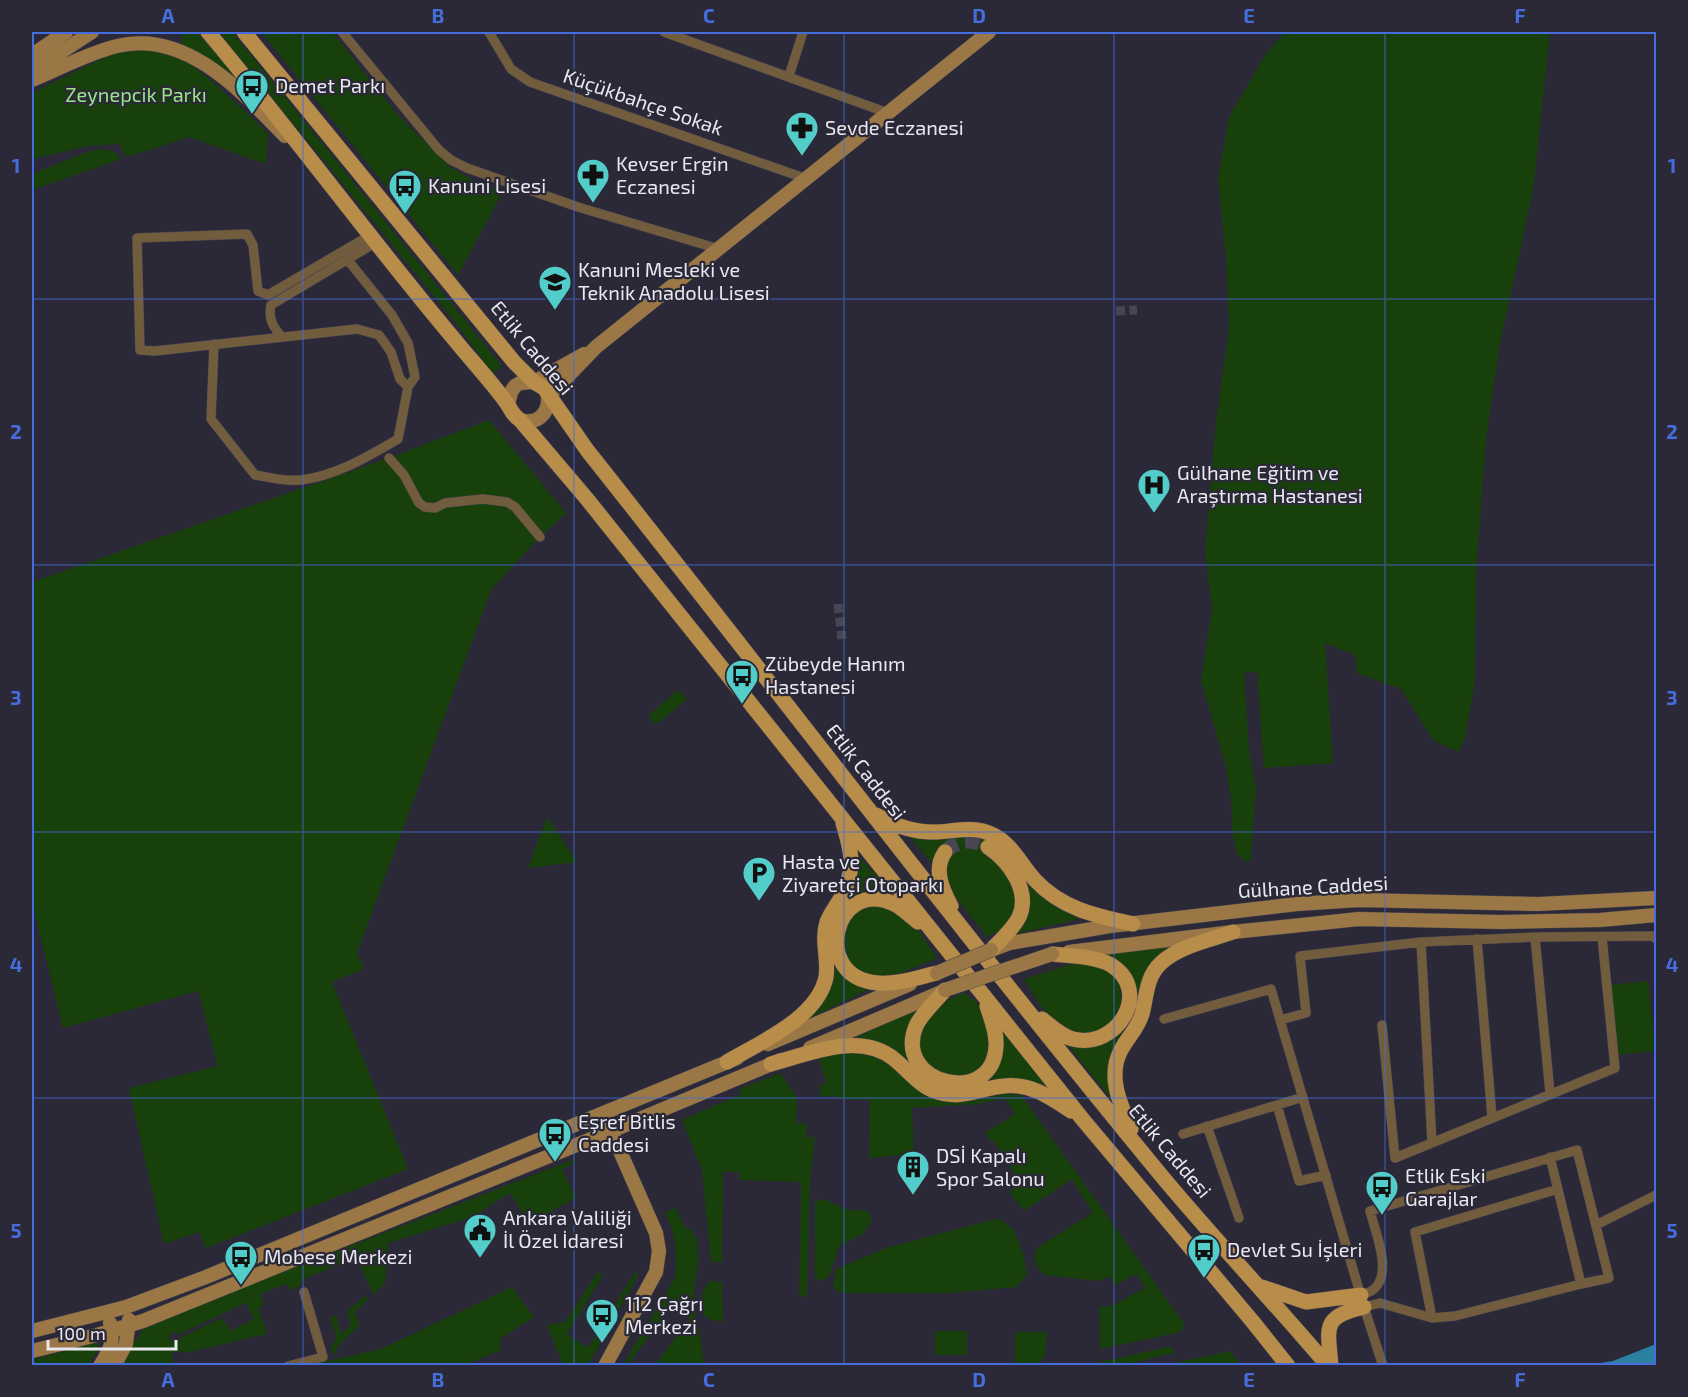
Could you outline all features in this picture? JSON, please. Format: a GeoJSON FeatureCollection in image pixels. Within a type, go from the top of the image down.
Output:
{"type":"FeatureCollection","features":[{"type":"Feature","properties":{"kind":"main road"},"geometry":{"type":"LineString","coordinates":[[32,55],[66,32]]}},
{"type":"Feature","properties":{"kind":"main road"},"geometry":{"type":"LineString","coordinates":[[32,71],[92,32]]}},
{"type":"Feature","properties":{"kind":"main road"},"geometry":{"type":"LineString","coordinates":[[208,32],[262,97],[372,240],[508,405],[510,411],[587,499],[1084,1121],[1288,1365]]}},
{"type":"Feature","properties":{"kind":"main road","name":"Etlik Caddesi"},"geometry":{"type":"LineString","coordinates":[[244,32],[514,362],[534,382],[544,388],[587,450],[969,937],[1143,1153],[1214,1237],[1329,1365]]}},
{"type":"Feature","properties":{"kind":"main road"},"geometry":{"type":"LineString","coordinates":[[520,420],[532,422],[544,416],[549,398],[596,347],[807,179],[982,34]]}},
{"type":"Feature","properties":{"kind":"main road"},"geometry":{"type":"LineString","coordinates":[[32,80],[116,46],[146,44],[169,47],[192,57],[226,80],[310,162]]}},
{"type":"Feature","properties":{"kind":"main road"},"geometry":{"type":"LineString","coordinates":[[508,405],[511,392],[520,383],[534,382],[596,347]]}},
{"type":"Feature","properties":{"kind":"main road"},"geometry":{"type":"LineString","coordinates":[[869,810],[891,823],[910,829],[936,832],[965,829],[992,834],[1008,846],[1034,879],[1058,900],[1086,912],[1133,924]]}},
{"type":"Feature","properties":{"kind":"main road"},"geometry":{"type":"LineString","coordinates":[[727,1062],[803,1015],[824,988],[827,966],[825,930],[851,873],[850,849],[840,814]]}},
{"type":"Feature","properties":{"kind":"main road"},"geometry":{"type":"LineString","coordinates":[[32,1331],[126,1307],[206,1277],[604,1114],[991,950],[1009,937],[1020,913],[1021,892],[1010,868],[999,855],[988,847]]}},
{"type":"Feature","properties":{"kind":"main road"},"geometry":{"type":"LineString","coordinates":[[945,852],[939,862],[942,885],[969,937]]}},
{"type":"Feature","properties":{"kind":"main road","name":"Gülhane Caddesi"},"geometry":{"type":"LineString","coordinates":[[1009,937],[1359,900],[1539,904],[1656,898]]}},
{"type":"Feature","properties":{"kind":"main road"},"geometry":{"type":"LineString","coordinates":[[937,973],[885,984],[873,983],[860,978],[842,963],[837,950],[836,938],[838,927],[846,912],[864,901],[874,899],[889,902],[905,912],[941,942]]}},
{"type":"Feature","properties":{"kind":"main road","name":"Gülhane Caddesi"},"geometry":{"type":"LineString","coordinates":[[945,990],[1052,954],[1233,932],[1359,919],[1522,922],[1599,920],[1656,915]]}},
{"type":"Feature","properties":{"kind":"main road"},"geometry":{"type":"LineString","coordinates":[[1143,1153],[1120,1106],[1115,1086],[1115,1068],[1120,1051],[1136,1028],[1143,1012],[1147,986],[1155,969],[1166,959],[1187,948],[1233,932]]}},
{"type":"Feature","properties":{"kind":"main road"},"geometry":{"type":"LineString","coordinates":[[1023,1005],[1059,1032],[1072,1038],[1089,1040],[1102,1037],[1121,1023],[1129,1006],[1127,984],[1121,973],[1109,964],[1081,957],[1052,954]]}},
{"type":"Feature","properties":{"kind":"main road"},"geometry":{"type":"LineString","coordinates":[[945,990],[919,1022],[914,1033],[913,1047],[917,1061],[939,1081],[969,1083],[983,1074],[992,1063],[996,1048],[996,1032],[984,997]]}},
{"type":"Feature","properties":{"kind":"main road"},"geometry":{"type":"LineString","coordinates":[[32,1351],[129,1326],[611,1131],[945,990]]}},
{"type":"Feature","properties":{"kind":"main road"},"geometry":{"type":"LineString","coordinates":[[771,1064],[834,1047],[861,1046],[878,1050],[892,1057],[921,1084],[937,1092],[970,1094],[1002,1086],[1027,1087],[1041,1092],[1084,1121]]}},
{"type":"Feature","properties":{"kind":"main road"},"geometry":{"type":"LineString","coordinates":[[604,1114],[656,1233],[659,1251],[656,1273],[605,1365]]}},
{"type":"Feature","properties":{"kind":"main road"},"geometry":{"type":"LineString","coordinates":[[1261,1287],[1306,1302],[1362,1301]]}},
{"type":"Feature","properties":{"kind":"main road"},"geometry":{"type":"LineString","coordinates":[[1329,1365],[1329,1333],[1332,1320],[1362,1301]]}},
{"type":"Feature","properties":{"kind":"main road"},"geometry":{"type":"LineString","coordinates":[[114,1365],[126,1344],[129,1326],[126,1307]]}},
{"type":"Feature","properties":{"kind":"main road"},"geometry":{"type":"LineString","coordinates":[[100,1365],[113,1341],[108,1312]]}},
{"type":"Feature","properties":{"kind":"street"},"geometry":{"type":"LineString","coordinates":[[342,32],[439,150],[451,160],[467,168],[578,207],[719,249]]}},
{"type":"Feature","properties":{"kind":"street","name":"Küçükbahçe Sokak"},"geometry":{"type":"LineString","coordinates":[[489,32],[511,69],[530,82],[807,179]]}},
{"type":"Feature","properties":{"kind":"street"},"geometry":{"type":"LineString","coordinates":[[664,32],[888,113]]}},
{"type":"Feature","properties":{"kind":"street"},"geometry":{"type":"LineString","coordinates":[[789,76],[802,32]]}},
{"type":"Feature","properties":{"kind":"street"},"geometry":{"type":"LineString","coordinates":[[372,240],[268,295],[258,291],[253,245],[247,234],[137,238],[140,350],[155,351],[357,329],[379,335],[391,352],[400,379],[408,387]]}},
{"type":"Feature","properties":{"kind":"street"},"geometry":{"type":"LineString","coordinates":[[282,337],[273,327],[269,313],[271,305],[347,259],[372,240]]}},
{"type":"Feature","properties":{"kind":"street"},"geometry":{"type":"LineString","coordinates":[[214,344],[211,419],[255,476],[299,480],[316,477],[357,462],[398,439],[408,387],[415,377],[408,343],[392,315],[347,259]]}},
{"type":"Feature","properties":{"kind":"street"},"geometry":{"type":"LineString","coordinates":[[389,458],[404,475],[419,503],[424,507],[435,508],[445,503],[483,499],[507,502],[515,507],[540,537]]}},
{"type":"Feature","properties":{"kind":"street"},"geometry":{"type":"LineString","coordinates":[[1280,1020],[1306,1013],[1300,956],[1421,942],[1478,939],[1653,936],[1656,939]]}},
{"type":"Feature","properties":{"kind":"street"},"geometry":{"type":"LineString","coordinates":[[1535,937],[1550,1093]]}},
{"type":"Feature","properties":{"kind":"street"},"geometry":{"type":"LineString","coordinates":[[1382,1025],[1395,1158],[1615,1068],[1602,937]]}},
{"type":"Feature","properties":{"kind":"street"},"geometry":{"type":"LineString","coordinates":[[1478,939],[1492,1118]]}},
{"type":"Feature","properties":{"kind":"street"},"geometry":{"type":"LineString","coordinates":[[1421,942],[1432,1142]]}},
{"type":"Feature","properties":{"kind":"street"},"geometry":{"type":"LineString","coordinates":[[1164,1018],[1271,989],[1362,1301],[1383,1365]]}},
{"type":"Feature","properties":{"kind":"street"},"geometry":{"type":"LineString","coordinates":[[1183,1134],[1303,1097]]}},
{"type":"Feature","properties":{"kind":"street"},"geometry":{"type":"LineString","coordinates":[[1277,1105],[1299,1181],[1326,1175]]}},
{"type":"Feature","properties":{"kind":"street"},"geometry":{"type":"LineString","coordinates":[[1207,1126],[1239,1218]]}},
{"type":"Feature","properties":{"kind":"street"},"geometry":{"type":"LineString","coordinates":[[1577,1150],[1609,1278],[1455,1316],[1432,1318],[1380,1303],[1362,1301],[1382,1277],[1383,1258],[1370,1211],[1577,1150]]}},
{"type":"Feature","properties":{"kind":"street"},"geometry":{"type":"LineString","coordinates":[[1550,1157],[1581,1284]]}},
{"type":"Feature","properties":{"kind":"street"},"geometry":{"type":"LineString","coordinates":[[1432,1318],[1415,1232],[1558,1189]]}},
{"type":"Feature","properties":{"kind":"street"},"geometry":{"type":"LineString","coordinates":[[1596,1225],[1656,1195]]}},
{"type":"Feature","properties":{"kind":"street"},"geometry":{"type":"LineString","coordinates":[[288,1365],[323,1357],[304,1292]]}},
{"type":"Feature","properties":{"kind":"green space"},"geometry":{"type":"Polygon","coordinates":[[[182,32],[197,32],[242,84],[211,61],[181,45],[182,32]]]}},
{"type":"Feature","properties":{"kind":"green space"},"geometry":{"type":"Polygon","coordinates":[[[219,32],[232,32],[502,366],[493,373],[452,318],[219,32]]]}},
{"type":"Feature","properties":{"kind":"green space"},"geometry":{"type":"Polygon","coordinates":[[[261,32],[332,32],[398,115],[450,167],[502,193],[458,275],[261,32]]]}},
{"type":"Feature","properties":{"kind":"green space"},"geometry":{"type":"Polygon","coordinates":[[[1285,32],[1550,32],[1533,191],[1499,348],[1486,439],[1476,572],[1475,681],[1465,737],[1459,752],[1434,741],[1401,689],[1357,673],[1355,655],[1325,643],[1333,763],[1264,768],[1257,672],[1244,673],[1249,751],[1256,787],[1251,858],[1248,863],[1237,854],[1233,838],[1231,798],[1226,767],[1201,680],[1212,609],[1205,552],[1216,422],[1229,328],[1226,257],[1218,179],[1229,117],[1266,54],[1285,32]]]}},
{"type":"Feature","properties":{"kind":"green space","name":"Zeynepcik Parkı"},"geometry":{"type":"Polygon","coordinates":[[[132,51],[154,51],[183,59],[212,81],[268,133],[266,164],[189,137],[127,157],[121,149],[120,142],[88,146],[32,159],[32,93],[109,55],[132,51]]]}},
{"type":"Feature","properties":{"kind":"green space"},"geometry":{"type":"Polygon","coordinates":[[[100,149],[113,151],[121,159],[32,190],[32,174],[100,149]]]}},
{"type":"Feature","properties":{"kind":"green space"},"geometry":{"type":"Polygon","coordinates":[[[489,420],[566,513],[532,545],[491,590],[357,953],[364,969],[332,982],[408,1169],[206,1248],[199,1232],[164,1244],[129,1088],[218,1066],[198,991],[63,1028],[32,902],[32,582],[389,458],[489,420]]]}},
{"type":"Feature","properties":{"kind":"green space"},"geometry":{"type":"Polygon","coordinates":[[[678,690],[687,699],[655,724],[649,717],[650,714],[678,690]]]}},
{"type":"Feature","properties":{"kind":"green space"},"geometry":{"type":"Polygon","coordinates":[[[547,817],[577,862],[528,868],[547,817]]]}},
{"type":"Feature","properties":{"kind":"green space"},"geometry":{"type":"Polygon","coordinates":[[[980,835],[997,843],[1055,906],[1079,919],[1012,935],[1025,913],[1009,870],[1018,909],[1005,928],[987,937],[946,884],[936,856],[932,863],[909,836],[980,835]]]}},
{"type":"Feature","properties":{"kind":"green space"},"geometry":{"type":"Polygon","coordinates":[[[856,853],[897,899],[875,895],[857,900],[843,911],[834,927],[832,945],[838,962],[851,977],[873,987],[806,1020],[820,1005],[829,989],[832,973],[830,929],[854,882],[856,853]]]}},
{"type":"Feature","properties":{"kind":"green space"},"geometry":{"type":"Polygon","coordinates":[[[868,906],[890,908],[917,929],[937,958],[891,977],[868,976],[852,967],[842,946],[846,922],[851,915],[868,906]]]}},
{"type":"Feature","properties":{"kind":"green space"},"geometry":{"type":"Polygon","coordinates":[[[1199,941],[1165,953],[1110,1071],[1111,1099],[1064,1040],[1109,1038],[1124,1027],[1129,1017],[1133,1003],[1101,953],[1199,941]]]}},
{"type":"Feature","properties":{"kind":"green space"},"geometry":{"type":"Polygon","coordinates":[[[1075,963],[1098,967],[1111,973],[1120,989],[1119,1012],[1105,1028],[1095,1033],[1072,1033],[1061,1027],[1045,1011],[1024,979],[1075,963]]]}},
{"type":"Feature","properties":{"kind":"green space"},"geometry":{"type":"Polygon","coordinates":[[[1648,981],[1655,1051],[1617,1055],[1610,985],[1648,981]]]}},
{"type":"Feature","properties":{"kind":"green space"},"geometry":{"type":"Polygon","coordinates":[[[964,993],[973,999],[985,1013],[993,1042],[981,1070],[957,1078],[920,1063],[918,1033],[924,1021],[936,1008],[964,993]]]}},
{"type":"Feature","properties":{"kind":"green space"},"geometry":{"type":"Polygon","coordinates":[[[925,1005],[928,1007],[914,1025],[910,1042],[918,1067],[931,1080],[947,1086],[965,1086],[981,1080],[993,1067],[998,1049],[995,1024],[999,1021],[1052,1091],[1020,1080],[999,1081],[958,1089],[940,1087],[928,1083],[883,1049],[871,1044],[856,1042],[853,1039],[925,1005]]]}},
{"type":"Feature","properties":{"kind":"green space"},"geometry":{"type":"Polygon","coordinates":[[[842,1052],[867,1054],[889,1062],[952,1100],[980,1099],[1003,1094],[1021,1095],[1185,1325],[1180,1332],[1100,1349],[1099,1307],[1112,1306],[1145,1288],[1137,1274],[1115,1285],[1109,1276],[1099,1281],[1045,1275],[1039,1269],[1035,1258],[1038,1247],[1093,1213],[1072,1179],[1024,1211],[1009,1192],[1021,1184],[994,1141],[991,1142],[985,1133],[1015,1114],[1005,1098],[978,1104],[912,1108],[914,1154],[869,1158],[870,1100],[837,1099],[836,1095],[821,1097],[819,1086],[827,1083],[819,1059],[842,1052]]]}},
{"type":"Feature","properties":{"kind":"green space"},"geometry":{"type":"Polygon","coordinates":[[[780,1073],[797,1097],[796,1123],[807,1124],[806,1137],[815,1137],[810,1181],[807,1297],[799,1296],[801,1182],[739,1180],[739,1172],[723,1172],[722,1262],[711,1262],[702,1170],[682,1120],[741,1094],[739,1089],[780,1073]]]}},
{"type":"Feature","properties":{"kind":"green space"},"geometry":{"type":"Polygon","coordinates":[[[573,1160],[574,1164],[562,1169],[576,1198],[529,1223],[510,1193],[472,1217],[388,1243],[385,1284],[373,1294],[356,1258],[301,1280],[302,1285],[289,1290],[286,1284],[260,1294],[264,1305],[258,1308],[267,1334],[185,1353],[184,1351],[172,1353],[172,1365],[121,1366],[142,1330],[249,1285],[573,1160]],[[246,1303],[179,1334],[173,1332],[169,1336],[170,1341],[177,1342],[180,1338],[222,1318],[231,1331],[254,1319],[246,1303]]]}},
{"type":"Feature","properties":{"kind":"green space"},"geometry":{"type":"Polygon","coordinates":[[[820,1199],[849,1210],[869,1212],[872,1220],[863,1234],[839,1246],[829,1276],[821,1281],[815,1277],[815,1202],[820,1199]]]}},
{"type":"Feature","properties":{"kind":"green space"},"geometry":{"type":"Polygon","coordinates":[[[676,1208],[684,1226],[692,1231],[697,1239],[698,1263],[694,1290],[696,1316],[692,1320],[699,1329],[704,1365],[655,1365],[690,1318],[673,1305],[629,1363],[632,1365],[623,1365],[675,1278],[675,1244],[665,1212],[676,1208]]]}},
{"type":"Feature","properties":{"kind":"green space"},"geometry":{"type":"Polygon","coordinates":[[[999,1218],[1014,1230],[1024,1256],[1027,1275],[1016,1287],[948,1293],[842,1293],[833,1288],[836,1269],[886,1248],[999,1218]]]}},
{"type":"Feature","properties":{"kind":"green space"},"geometry":{"type":"Polygon","coordinates":[[[598,1272],[603,1275],[567,1334],[588,1348],[635,1272],[639,1274],[588,1365],[554,1365],[562,1362],[547,1325],[565,1322],[598,1272]]]}},
{"type":"Feature","properties":{"kind":"green space"},"geometry":{"type":"Polygon","coordinates":[[[709,1281],[722,1282],[723,1322],[709,1319],[704,1315],[702,1294],[709,1281]]]}},
{"type":"Feature","properties":{"kind":"green space"},"geometry":{"type":"Polygon","coordinates":[[[512,1287],[534,1317],[500,1339],[501,1350],[465,1365],[305,1366],[381,1349],[512,1287]]]}},
{"type":"Feature","properties":{"kind":"green space"},"geometry":{"type":"Polygon","coordinates":[[[365,1296],[368,1299],[355,1312],[360,1325],[336,1348],[337,1353],[332,1354],[331,1345],[337,1339],[330,1317],[335,1315],[342,1334],[351,1325],[347,1311],[365,1296]]]}},
{"type":"Feature","properties":{"kind":"green space"},"geometry":{"type":"Polygon","coordinates":[[[935,1331],[967,1331],[967,1355],[935,1355],[935,1331]]]}},
{"type":"Feature","properties":{"kind":"green space"},"geometry":{"type":"Polygon","coordinates":[[[1015,1332],[1047,1332],[1045,1355],[1038,1365],[1015,1365],[1015,1332]]]}},
{"type":"Feature","properties":{"kind":"green space"},"geometry":{"type":"Polygon","coordinates":[[[93,1343],[98,1344],[99,1348],[88,1365],[32,1365],[32,1360],[93,1343]]]}},
{"type":"Feature","properties":{"kind":"green space"},"geometry":{"type":"Polygon","coordinates":[[[1172,1347],[1174,1353],[1122,1365],[1093,1365],[1096,1363],[1172,1347]]]}},
{"type":"Feature","properties":{"kind":"green space"},"geometry":{"type":"Polygon","coordinates":[[[1230,1351],[1238,1362],[1237,1365],[1165,1365],[1230,1351]]]}},
{"type":"Feature","properties":{"kind":"water"},"geometry":{"type":"Polygon","coordinates":[[[1656,1344],[1656,1365],[1588,1365],[1613,1361],[1656,1344]]]}},
{"type":"Feature","properties":{"kind":"tunnel"},"geometry":{"type":"LineString","coordinates":[[1116,311],[1137,310]]}},
{"type":"Feature","properties":{"kind":"tunnel"},"geometry":{"type":"LineString","coordinates":[[838,604],[842,639]]}},
{"type":"Feature","properties":{"kind":"tunnel"},"geometry":{"type":"LineString","coordinates":[[945,852],[955,844],[965,841],[977,842],[988,847]]}},
{"type":"Feature","properties":{"kind":"place","name":"Demet Parkı"},"geometry":{"type":"Point","coordinates":[252,115]}},
{"type":"Feature","properties":{"kind":"place","name":"Sevde Eczanesi"},"geometry":{"type":"Point","coordinates":[802,157]}},
{"type":"Feature","properties":{"kind":"place","name":"Kevser Ergin Eczanesi"},"geometry":{"type":"Point","coordinates":[593,204]}},
{"type":"Feature","properties":{"kind":"place","name":"Kanuni Lisesi"},"geometry":{"type":"Point","coordinates":[405,215]}},
{"type":"Feature","properties":{"kind":"place","name":"Kanuni Mesleki ve Teknik Anadolu Lisesi"},"geometry":{"type":"Point","coordinates":[555,311]}},
{"type":"Feature","properties":{"kind":"place","name":"Gülhane Eğitim ve Araştırma Hastanesi"},"geometry":{"type":"Point","coordinates":[1154,514]}},
{"type":"Feature","properties":{"kind":"place","name":"Zübeyde Hanım Hastanesi"},"geometry":{"type":"Point","coordinates":[742,705]}},
{"type":"Feature","properties":{"kind":"place","name":"Hasta ve Ziyaretçi Otoparkı"},"geometry":{"type":"Point","coordinates":[759,902]}},
{"type":"Feature","properties":{"kind":"place","name":"Eşref Bitlis Caddesi"},"geometry":{"type":"Point","coordinates":[555,1163]}},
{"type":"Feature","properties":{"kind":"place","name":"DSİ Kapalı Spor Salonu"},"geometry":{"type":"Point","coordinates":[913,1196]}},
{"type":"Feature","properties":{"kind":"place","name":"Etlik Eski Garajlar"},"geometry":{"type":"Point","coordinates":[1382,1216]}},
{"type":"Feature","properties":{"kind":"place","name":"Ankara Valiliği İl Özel İdaresi"},"geometry":{"type":"Point","coordinates":[480,1259]}},
{"type":"Feature","properties":{"kind":"place","name":"Devlet Su İşleri"},"geometry":{"type":"Point","coordinates":[1204,1279]}},
{"type":"Feature","properties":{"kind":"place","name":"Mobese Merkezi"},"geometry":{"type":"Point","coordinates":[241,1286]}},
{"type":"Feature","properties":{"kind":"place","name":"112 Çağrı Merkezi"},"geometry":{"type":"Point","coordinates":[602,1344]}}]}
